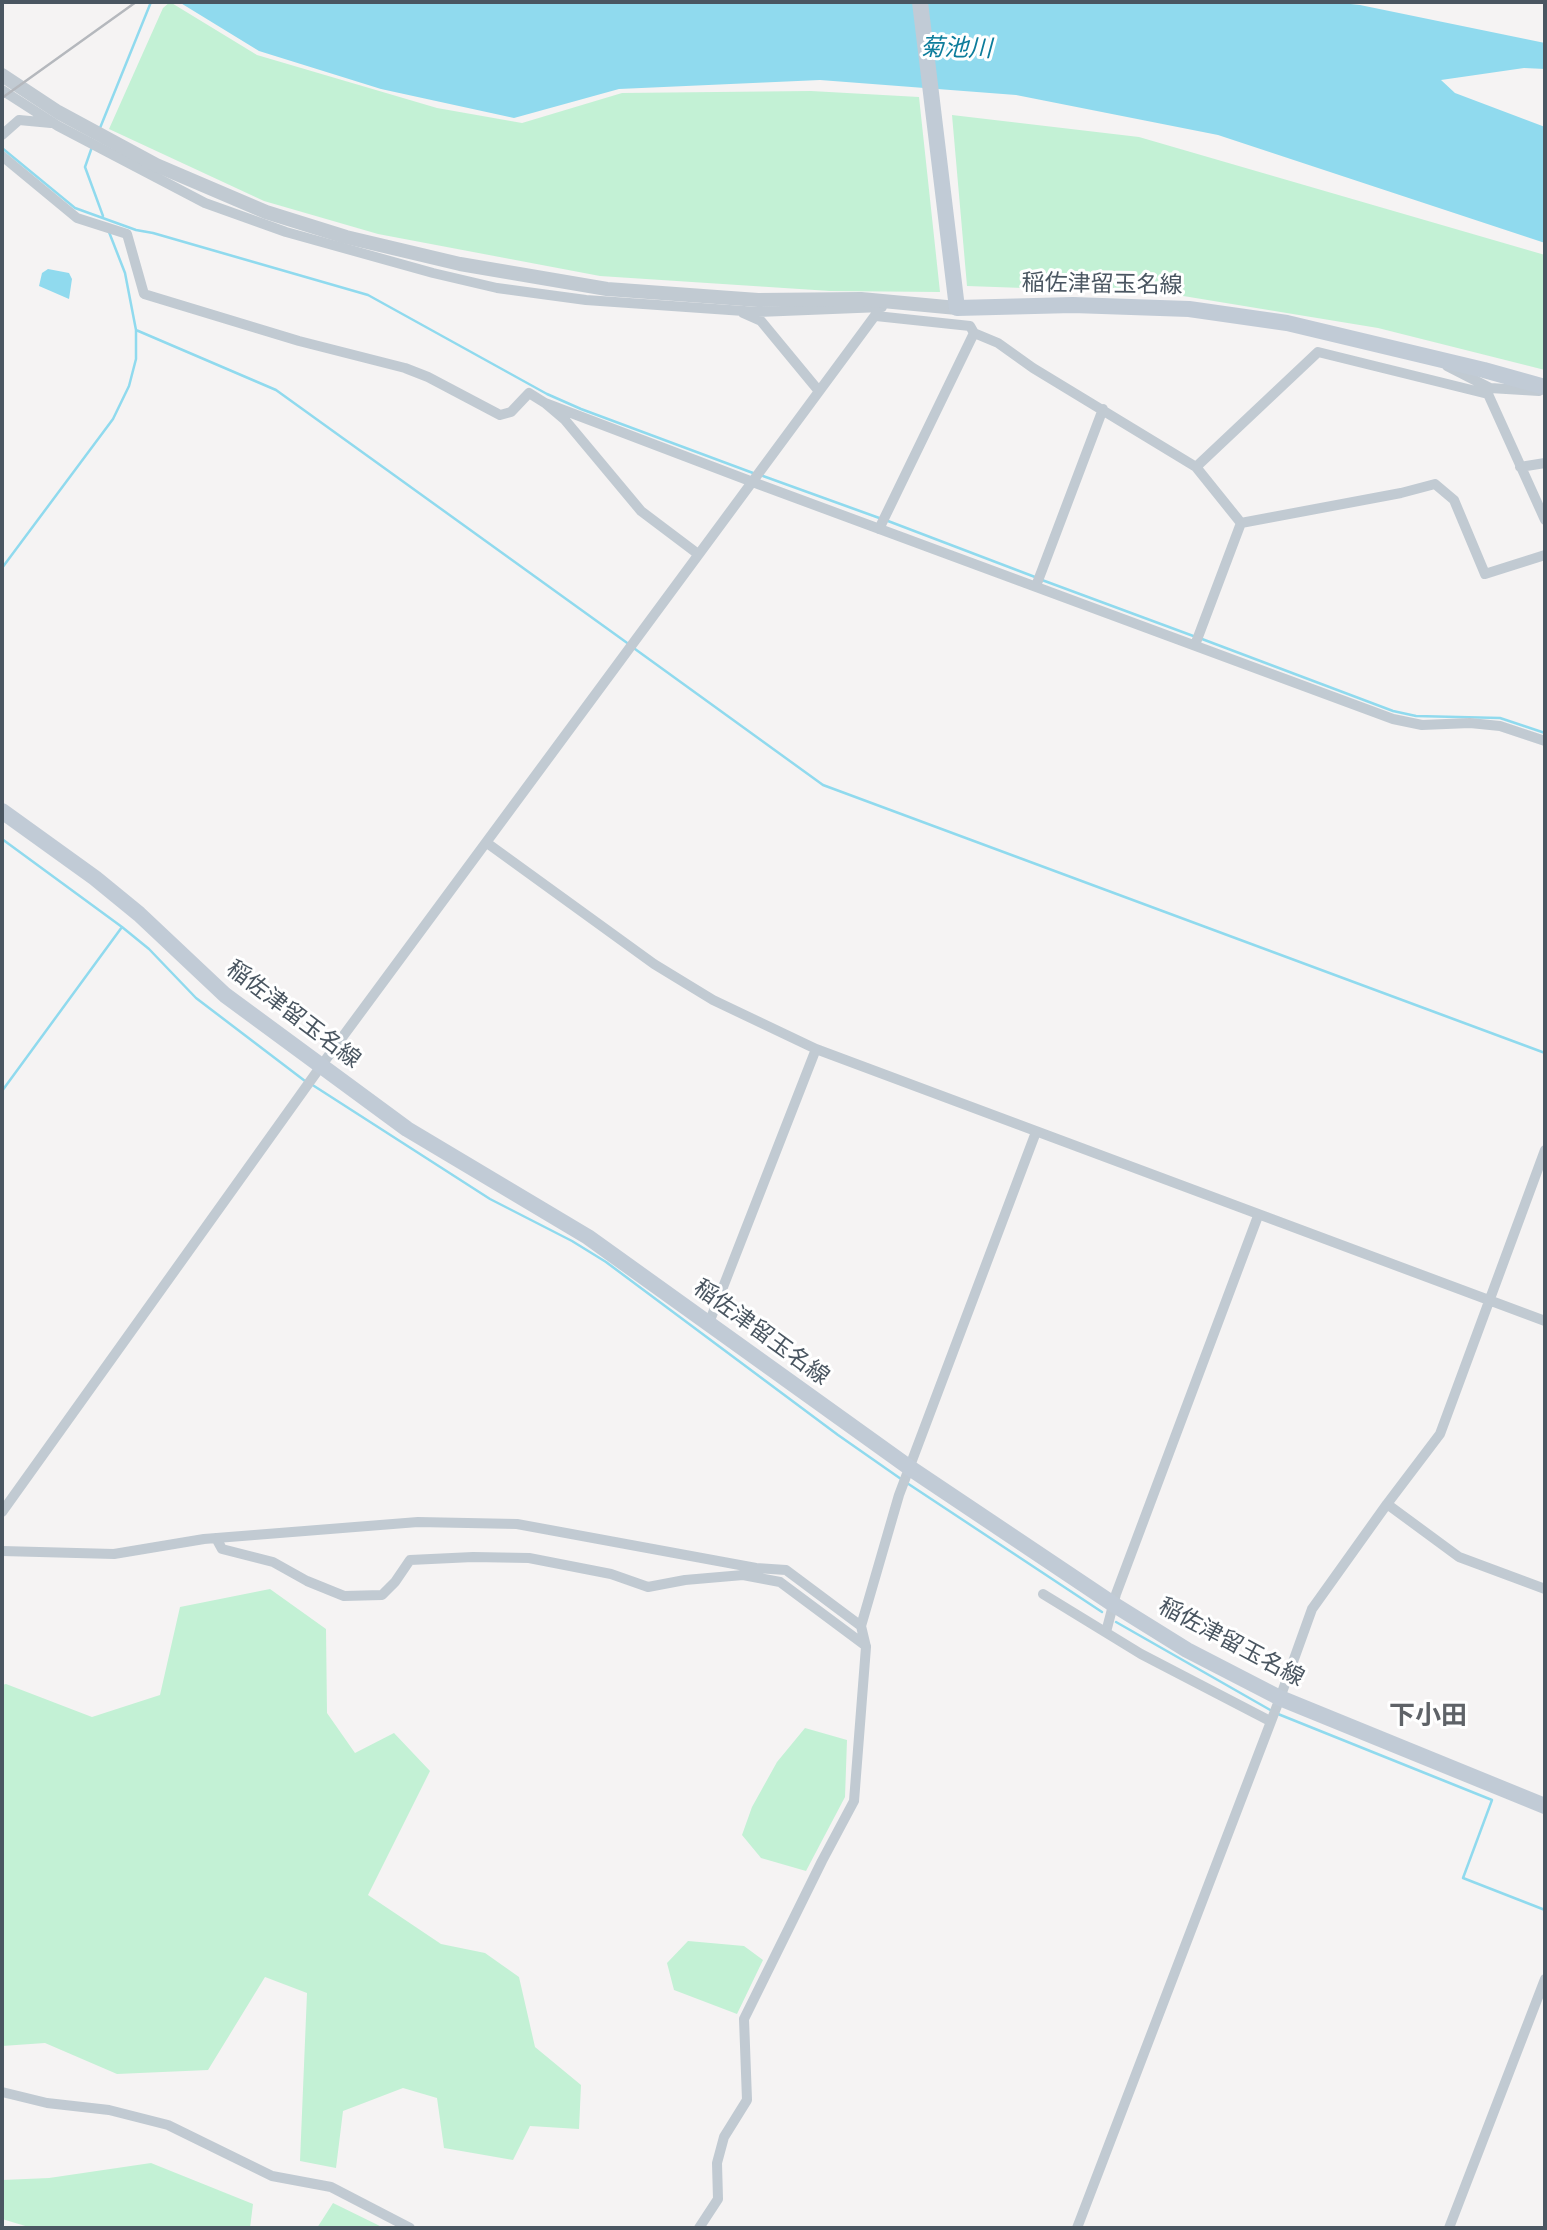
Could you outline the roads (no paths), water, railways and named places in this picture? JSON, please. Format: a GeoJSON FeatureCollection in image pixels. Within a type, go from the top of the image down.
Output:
{"type":"FeatureCollection","features":[{"type":"Feature","properties":{"kind":"main road"},"geometry":{"type":"LineString","coordinates":[[920,2],[957,308]]}},
{"type":"Feature","properties":{"kind":"main road","name":"稲佐津留玉名線"},"geometry":{"type":"LineString","coordinates":[[957,308],[1073,305],[1189,309],[1287,323],[1545,389]]}},
{"type":"Feature","properties":{"kind":"main road","name":"稲佐津留玉名線"},"geometry":{"type":"LineString","coordinates":[[2,811],[95,878],[139,914],[314,1076],[588,1237],[909,1471],[1113,1604],[1186,1650],[1280,1700],[1545,1805]]}},
{"type":"Feature","properties":{"kind":"street"},"geometry":{"type":"LineString","coordinates":[[2,75],[58,112],[156,165],[266,212],[346,237],[460,264],[607,289],[725,298],[860,299],[881,308],[970,326],[974,333],[998,344],[1196,467],[1241,523]]}},
{"type":"Feature","properties":{"kind":"street"},"geometry":{"type":"LineString","coordinates":[[2,90],[53,123],[205,203],[350,251],[497,288],[586,300],[738,311],[957,308]]}},
{"type":"Feature","properties":{"kind":"street"},"geometry":{"type":"LineString","coordinates":[[2,134],[19,120],[53,123]]}},
{"type":"Feature","properties":{"kind":"street"},"geometry":{"type":"LineString","coordinates":[[2,156],[77,218],[127,234],[144,294],[299,341],[405,368],[428,377],[500,415],[512,412],[528,393],[545,403],[1393,719],[1422,725],[1470,723],[1500,726],[1545,741]]}},
{"type":"Feature","properties":{"kind":"street"},"geometry":{"type":"LineString","coordinates":[[2,1512],[314,1076],[881,308]]}},
{"type":"Feature","properties":{"kind":"street"},"geometry":{"type":"LineString","coordinates":[[738,311],[761,321],[818,390]]}},
{"type":"Feature","properties":{"kind":"street"},"geometry":{"type":"LineString","coordinates":[[880,528],[974,333]]}},
{"type":"Feature","properties":{"kind":"street"},"geometry":{"type":"LineString","coordinates":[[1196,467],[1318,352],[1489,391],[1545,389]]}},
{"type":"Feature","properties":{"kind":"street"},"geometry":{"type":"LineString","coordinates":[[1432,358],[1489,391],[1545,520]]}},
{"type":"Feature","properties":{"kind":"street"},"geometry":{"type":"LineString","coordinates":[[545,403],[565,421],[641,511],[698,554]]}},
{"type":"Feature","properties":{"kind":"street"},"geometry":{"type":"LineString","coordinates":[[1037,585],[1103,410]]}},
{"type":"Feature","properties":{"kind":"street"},"geometry":{"type":"LineString","coordinates":[[1520,467],[1545,463]]}},
{"type":"Feature","properties":{"kind":"street"},"geometry":{"type":"LineString","coordinates":[[1241,523],[1401,493],[1435,484],[1454,500],[1485,574],[1545,555]]}},
{"type":"Feature","properties":{"kind":"street"},"geometry":{"type":"LineString","coordinates":[[1195,645],[1241,523]]}},
{"type":"Feature","properties":{"kind":"street"},"geometry":{"type":"LineString","coordinates":[[487,843],[654,964],[713,1000],[816,1049],[1545,1321]]}},
{"type":"Feature","properties":{"kind":"street"},"geometry":{"type":"LineString","coordinates":[[709,1323],[816,1049]]}},
{"type":"Feature","properties":{"kind":"street"},"geometry":{"type":"LineString","coordinates":[[699,2228],[718,2199],[717,2163],[724,2137],[747,2100],[744,2019],[822,1861],[855,1801],[866,1646],[861,1626],[902,1487],[1036,1132]]}},
{"type":"Feature","properties":{"kind":"street"},"geometry":{"type":"LineString","coordinates":[[1077,2228],[1280,1700],[1312,1609],[1440,1434],[1545,1150]]}},
{"type":"Feature","properties":{"kind":"street"},"geometry":{"type":"LineString","coordinates":[[1105,1632],[1113,1604],[1258,1216]]}},
{"type":"Feature","properties":{"kind":"street"},"geometry":{"type":"LineString","coordinates":[[1387,1504],[1459,1557],[1545,1589]]}},
{"type":"Feature","properties":{"kind":"street"},"geometry":{"type":"LineString","coordinates":[[2,1551],[114,1554],[216,1538],[418,1522],[517,1524],[756,1568],[786,1570],[861,1626]]}},
{"type":"Feature","properties":{"kind":"street"},"geometry":{"type":"LineString","coordinates":[[216,1538],[222,1549],[274,1562],[307,1581],[344,1596],[382,1595],[396,1582],[410,1560],[473,1557],[529,1558],[611,1574],[648,1587],[685,1580],[743,1576],[768,1580],[780,1582],[866,1646]]}},
{"type":"Feature","properties":{"kind":"street"},"geometry":{"type":"LineString","coordinates":[[1043,1594],[1141,1654],[1270,1721]]}},
{"type":"Feature","properties":{"kind":"street"},"geometry":{"type":"LineString","coordinates":[[1449,2228],[1545,1979]]}},
{"type":"Feature","properties":{"kind":"street"},"geometry":{"type":"LineString","coordinates":[[2,2092],[47,2103],[109,2110],[168,2125],[272,2176],[331,2187],[410,2228]]}},
{"type":"Feature","properties":{"kind":"water","name":"菊池川"},"geometry":{"type":"Polygon","coordinates":[[[179,2],[1332,2],[1360,5],[1545,43],[1545,69],[1524,68],[1441,80],[1455,93],[1545,127],[1545,243],[1218,135],[1016,95],[820,80],[619,89],[514,118],[381,89],[259,51],[179,2]]]}},
{"type":"Feature","properties":{"kind":"water"},"geometry":{"type":"Polygon","coordinates":[[[48,269],[69,273],[72,279],[69,299],[39,286],[42,273],[48,269]]]}},
{"type":"Feature","properties":{"kind":"waterway"},"geometry":{"type":"LineString","coordinates":[[100,128],[151,2]]}},
{"type":"Feature","properties":{"kind":"waterway"},"geometry":{"type":"LineString","coordinates":[[92,147],[85,167],[103,216]]}},
{"type":"Feature","properties":{"kind":"waterway"},"geometry":{"type":"LineString","coordinates":[[2,148],[75,208],[136,230],[368,295],[547,394],[753,473]]}},
{"type":"Feature","properties":{"kind":"waterway"},"geometry":{"type":"LineString","coordinates":[[2,568],[113,419],[129,386],[136,359],[136,330],[125,273],[109,232]]}},
{"type":"Feature","properties":{"kind":"waterway"},"geometry":{"type":"LineString","coordinates":[[136,330],[276,390],[630,645]]}},
{"type":"Feature","properties":{"kind":"waterway"},"geometry":{"type":"LineString","coordinates":[[763,476],[882,519]]}},
{"type":"Feature","properties":{"kind":"waterway"},"geometry":{"type":"LineString","coordinates":[[888,521],[1035,577]]}},
{"type":"Feature","properties":{"kind":"waterway"},"geometry":{"type":"LineString","coordinates":[[1042,580],[1196,637]]}},
{"type":"Feature","properties":{"kind":"waterway"},"geometry":{"type":"LineString","coordinates":[[1202,639],[1393,711],[1416,716],[1500,718],[1545,733]]}},
{"type":"Feature","properties":{"kind":"waterway"},"geometry":{"type":"LineString","coordinates":[[635,649],[823,785],[1545,1053]]}},
{"type":"Feature","properties":{"kind":"waterway"},"geometry":{"type":"LineString","coordinates":[[2,839],[122,927],[149,949],[196,998],[305,1081]]}},
{"type":"Feature","properties":{"kind":"waterway"},"geometry":{"type":"LineString","coordinates":[[2,1091],[122,927]]}},
{"type":"Feature","properties":{"kind":"waterway"},"geometry":{"type":"LineString","coordinates":[[311,1084],[490,1199],[572,1241],[606,1262],[901,1479]]}},
{"type":"Feature","properties":{"kind":"waterway"},"geometry":{"type":"LineString","coordinates":[[907,1483],[1102,1612]]}},
{"type":"Feature","properties":{"kind":"waterway"},"geometry":{"type":"LineString","coordinates":[[1116,1622],[1272,1711]]}},
{"type":"Feature","properties":{"kind":"waterway"},"geometry":{"type":"LineString","coordinates":[[1278,1714],[1492,1800],[1463,1878],[1545,1910]]}},
{"type":"Feature","properties":{"kind":"railway"},"geometry":{"type":"LineString","coordinates":[[2,98],[136,2]]}},
{"type":"Feature","properties":{"kind":"district","name":"下小田"},"geometry":{"type":"Point","coordinates":[1428,1717]}}]}
